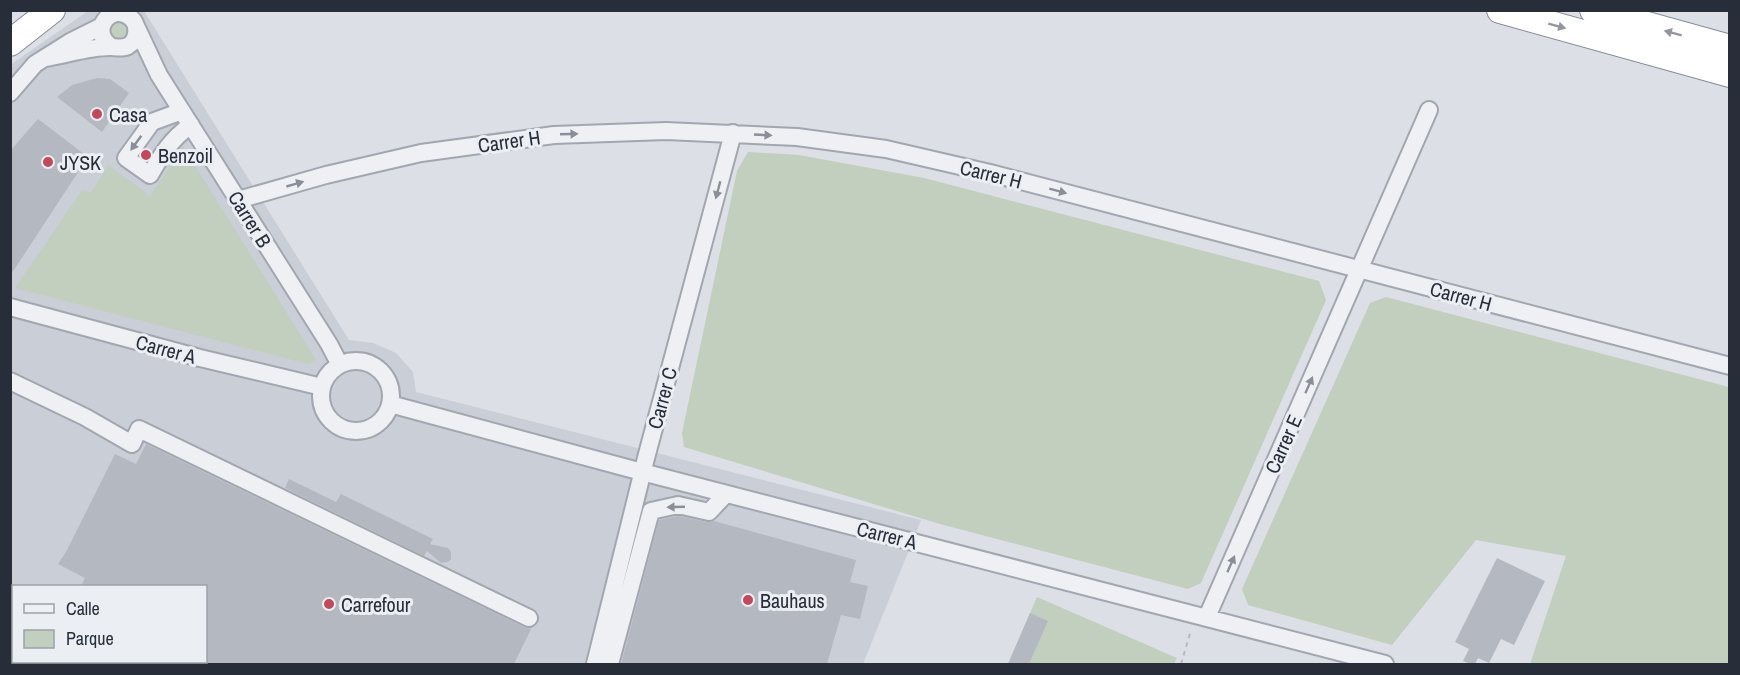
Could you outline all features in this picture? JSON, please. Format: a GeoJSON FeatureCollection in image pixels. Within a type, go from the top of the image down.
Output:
{"type":"FeatureCollection","features":[{"type":"Feature","properties":{"kind":"highway"},"geometry":{"type":"LineString","coordinates":[[10,21],[23,10]]}},
{"type":"Feature","properties":{"kind":"highway"},"geometry":{"type":"LineString","coordinates":[[10,43],[52,10]]}},
{"type":"Feature","properties":{"kind":"highway"},"geometry":{"type":"LineString","coordinates":[[1500,10],[1730,74]]}},
{"type":"Feature","properties":{"kind":"highway"},"geometry":{"type":"LineString","coordinates":[[1593,10],[1730,48]]}},
{"type":"Feature","properties":{"kind":"street"},"geometry":{"type":"LineString","coordinates":[[10,93],[35,64],[105,18],[116,13],[128,17],[134,39],[117,47],[96,48],[45,58]]}},
{"type":"Feature","properties":{"kind":"street","name":"Carrer B"},"geometry":{"type":"LineString","coordinates":[[128,17],[159,75],[340,365]]}},
{"type":"Feature","properties":{"kind":"street"},"geometry":{"type":"LineString","coordinates":[[105,18],[102,36],[105,41],[117,47]]}},
{"type":"Feature","properties":{"kind":"street","name":"Carrer B"},"geometry":{"type":"LineString","coordinates":[[117,47],[133,52],[159,75]]}},
{"type":"Feature","properties":{"kind":"street","name":"Carrer E"},"geometry":{"type":"LineString","coordinates":[[1202,616],[1429,110]]}},
{"type":"Feature","properties":{"kind":"street","name":"Carrer H"},"geometry":{"type":"LineString","coordinates":[[238,200],[326,175],[421,153],[543,136],[666,131],[797,137],[886,149],[990,173],[1730,366]]}},
{"type":"Feature","properties":{"kind":"street","name":"Carrer C"},"geometry":{"type":"LineString","coordinates":[[595,664],[642,472],[733,133]]}},
{"type":"Feature","properties":{"kind":"street","name":"Carrer A"},"geometry":{"type":"LineString","coordinates":[[10,307],[200,358],[322,387]]}},
{"type":"Feature","properties":{"kind":"street"},"geometry":{"type":"LineString","coordinates":[[360,361],[376,367],[389,383],[390,404],[383,418],[364,430],[350,430],[334,423],[327,416],[321,400],[322,387],[332,371],[340,365],[360,361]]}},
{"type":"Feature","properties":{"kind":"street"},"geometry":{"type":"LineString","coordinates":[[10,381],[85,417],[132,444],[139,429],[529,618]]}},
{"type":"Feature","properties":{"kind":"street","name":"Carrer A"},"geometry":{"type":"LineString","coordinates":[[390,404],[726,494],[1385,664]]}},
{"type":"Feature","properties":{"kind":"street"},"geometry":{"type":"LineString","coordinates":[[610,664],[651,511],[678,505],[708,512],[726,494]]}},
{"type":"Feature","properties":{"kind":"path"},"geometry":{"type":"LineString","coordinates":[[1181,664],[1202,616]]}},
{"type":"Feature","properties":{"kind":"shaded area"},"geometry":{"type":"Polygon","coordinates":[[[88,11],[144,11],[349,340],[373,343],[396,353],[413,372],[416,392],[921,520],[863,664],[11,664],[10,65],[88,11]]]}},
{"type":"Feature","properties":{"kind":"green space"},"geometry":{"type":"Polygon","coordinates":[[[115,21],[123,21],[128,26],[126,37],[115,39],[110,34],[110,26],[115,21]]]}},
{"type":"Feature","properties":{"kind":"green space"},"geometry":{"type":"Polygon","coordinates":[[[183,146],[316,360],[308,364],[15,288],[82,190],[91,193],[108,165],[150,196],[183,146]]]}},
{"type":"Feature","properties":{"kind":"green space"},"geometry":{"type":"Polygon","coordinates":[[[748,152],[799,155],[924,178],[1319,281],[1326,300],[1201,583],[1188,589],[940,524],[684,447],[682,433],[737,171],[748,152]]]}},
{"type":"Feature","properties":{"kind":"green space"},"geometry":{"type":"Polygon","coordinates":[[[1386,297],[1729,387],[1729,664],[1530,664],[1566,556],[1476,540],[1392,645],[1248,605],[1242,589],[1370,303],[1386,297]]]}},
{"type":"Feature","properties":{"kind":"green space"},"geometry":{"type":"Polygon","coordinates":[[[1037,597],[1177,658],[1174,664],[1008,664],[1037,597]]]}},
{"type":"Feature","properties":{"kind":"building","name":"Casa"},"geometry":{"type":"Polygon","coordinates":[[[97,78],[110,79],[129,93],[102,132],[57,97],[72,85],[97,78]]]}},
{"type":"Feature","properties":{"kind":"building"},"geometry":{"type":"Polygon","coordinates":[[[38,119],[88,157],[10,276],[10,151],[38,119]]]}},
{"type":"Feature","properties":{"kind":"building","name":"Carrefour"},"geometry":{"type":"Polygon","coordinates":[[[146,444],[531,629],[514,664],[206,664],[207,585],[82,585],[85,578],[58,564],[115,454],[136,464],[146,444]]]}},
{"type":"Feature","properties":{"kind":"building"},"geometry":{"type":"Polygon","coordinates":[[[289,479],[336,502],[341,494],[433,539],[430,544],[448,548],[451,552],[451,559],[441,563],[427,551],[424,556],[285,488],[289,479]]]}},
{"type":"Feature","properties":{"kind":"building","name":"Bauhaus"},"geometry":{"type":"Polygon","coordinates":[[[678,516],[707,522],[714,521],[856,560],[850,582],[868,586],[860,619],[841,615],[827,664],[621,664],[659,520],[678,516]]]}},
{"type":"Feature","properties":{"kind":"building"},"geometry":{"type":"Polygon","coordinates":[[[1497,558],[1545,581],[1514,645],[1501,639],[1489,663],[1478,658],[1475,664],[1471,664],[1463,661],[1469,649],[1455,642],[1497,558]]]}},
{"type":"Feature","properties":{"kind":"building"},"geometry":{"type":"Polygon","coordinates":[[[1030,613],[1048,621],[1029,664],[1008,664],[1030,613]]]}},
{"type":"Feature","properties":{"kind":"place","name":"Casa"},"geometry":{"type":"Point","coordinates":[97,114]}},
{"type":"Feature","properties":{"kind":"place","name":"Benzoil"},"geometry":{"type":"Point","coordinates":[146,155]}},
{"type":"Feature","properties":{"kind":"place","name":"JYSK"},"geometry":{"type":"Point","coordinates":[48,162]}},
{"type":"Feature","properties":{"kind":"place","name":"Bauhaus"},"geometry":{"type":"Point","coordinates":[748,600]}},
{"type":"Feature","properties":{"kind":"place","name":"Carrefour"},"geometry":{"type":"Point","coordinates":[329,604]}}]}
